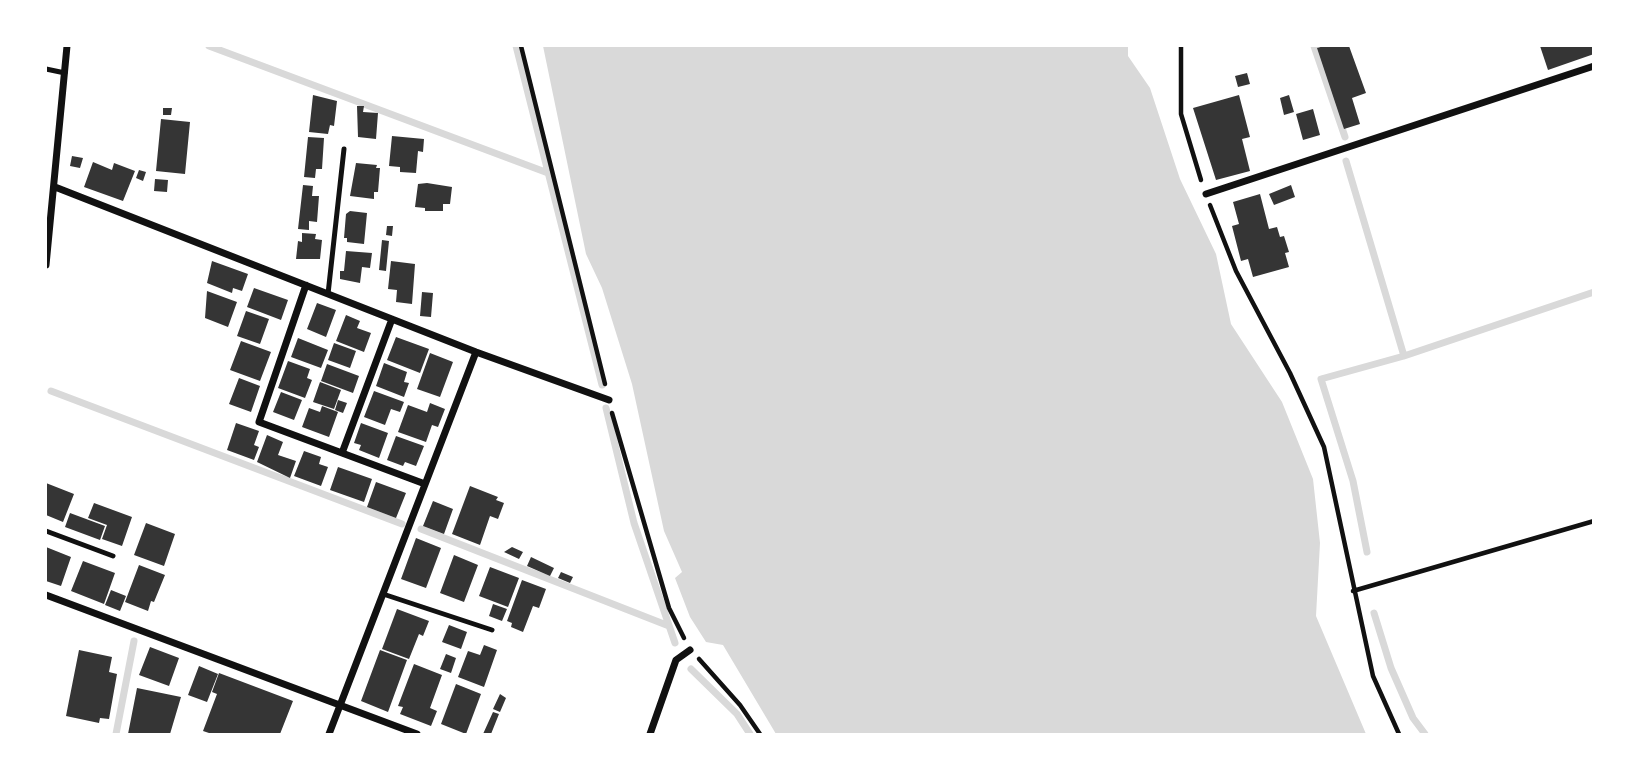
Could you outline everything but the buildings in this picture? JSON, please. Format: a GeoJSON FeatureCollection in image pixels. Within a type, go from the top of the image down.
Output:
{"type":"FeatureCollection","features":[{"type":"Feature","properties":{"kind":"street"},"geometry":{"type":"LineString","coordinates":[[46,265],[68,46]]}},
{"type":"Feature","properties":{"kind":"street"},"geometry":{"type":"LineString","coordinates":[[1206,194],[1594,66]]}},
{"type":"Feature","properties":{"kind":"street"},"geometry":{"type":"LineString","coordinates":[[55,187],[476,352],[608,400]]}},
{"type":"Feature","properties":{"kind":"street"},"geometry":{"type":"LineString","coordinates":[[306,285],[259,422],[425,484]]}},
{"type":"Feature","properties":{"kind":"street"},"geometry":{"type":"LineString","coordinates":[[342,453],[392,319]]}},
{"type":"Feature","properties":{"kind":"street"},"geometry":{"type":"LineString","coordinates":[[329,734],[476,352]]}},
{"type":"Feature","properties":{"kind":"street"},"geometry":{"type":"LineString","coordinates":[[46,595],[417,734]]}},
{"type":"Feature","properties":{"kind":"street"},"geometry":{"type":"LineString","coordinates":[[650,734],[676,660],[690,650]]}},
{"type":"Feature","properties":{"kind":"lane"},"geometry":{"type":"LineString","coordinates":[[46,69],[65,73]]}},
{"type":"Feature","properties":{"kind":"lane"},"geometry":{"type":"LineString","coordinates":[[328,294],[344,149]]}},
{"type":"Feature","properties":{"kind":"lane"},"geometry":{"type":"LineString","coordinates":[[46,531],[113,556]]}},
{"type":"Feature","properties":{"kind":"lane"},"geometry":{"type":"LineString","coordinates":[[383,594],[492,630]]}},
{"type":"Feature","properties":{"kind":"path"},"geometry":{"type":"LineString","coordinates":[[1181,46],[1181,114],[1206,194],[1236,271],[1290,373],[1324,447],[1373,676],[1399,734]]}},
{"type":"Feature","properties":{"kind":"path"},"geometry":{"type":"LineString","coordinates":[[1353,591],[1594,521]]}},
{"type":"Feature","properties":{"kind":"shaded area"},"geometry":{"type":"Polygon","coordinates":[[[543,46],[1128,46],[1128,56],[1150,88],[1180,179],[1216,254],[1231,324],[1282,402],[1313,479],[1320,543],[1316,616],[1366,734],[776,734],[723,645],[706,642],[690,617],[675,578],[682,572],[664,531],[632,384],[602,288],[586,254],[543,46]]]}},
{"type":"Feature","properties":{"kind":"waterway"},"geometry":{"type":"LineString","coordinates":[[209,46],[548,173]]}},
{"type":"Feature","properties":{"kind":"waterway"},"geometry":{"type":"LineString","coordinates":[[516,46],[602,385]]}},
{"type":"Feature","properties":{"kind":"waterway"},"geometry":{"type":"LineString","coordinates":[[1314,46],[1345,137]]}},
{"type":"Feature","properties":{"kind":"waterway"},"geometry":{"type":"LineString","coordinates":[[1346,161],[1404,356],[1321,379],[1353,481],[1367,552]]}},
{"type":"Feature","properties":{"kind":"waterway"},"geometry":{"type":"LineString","coordinates":[[1404,356],[1594,292]]}},
{"type":"Feature","properties":{"kind":"waterway"},"geometry":{"type":"LineString","coordinates":[[51,391],[402,524]]}},
{"type":"Feature","properties":{"kind":"waterway"},"geometry":{"type":"LineString","coordinates":[[606,408],[634,523],[675,643]]}},
{"type":"Feature","properties":{"kind":"waterway"},"geometry":{"type":"LineString","coordinates":[[421,529],[669,626]]}},
{"type":"Feature","properties":{"kind":"waterway"},"geometry":{"type":"LineString","coordinates":[[1374,613],[1391,668],[1413,718],[1425,734]]}},
{"type":"Feature","properties":{"kind":"waterway"},"geometry":{"type":"LineString","coordinates":[[116,734],[134,641]]}},
{"type":"Feature","properties":{"kind":"waterway"},"geometry":{"type":"LineString","coordinates":[[691,669],[737,714],[750,734]]}}]}
